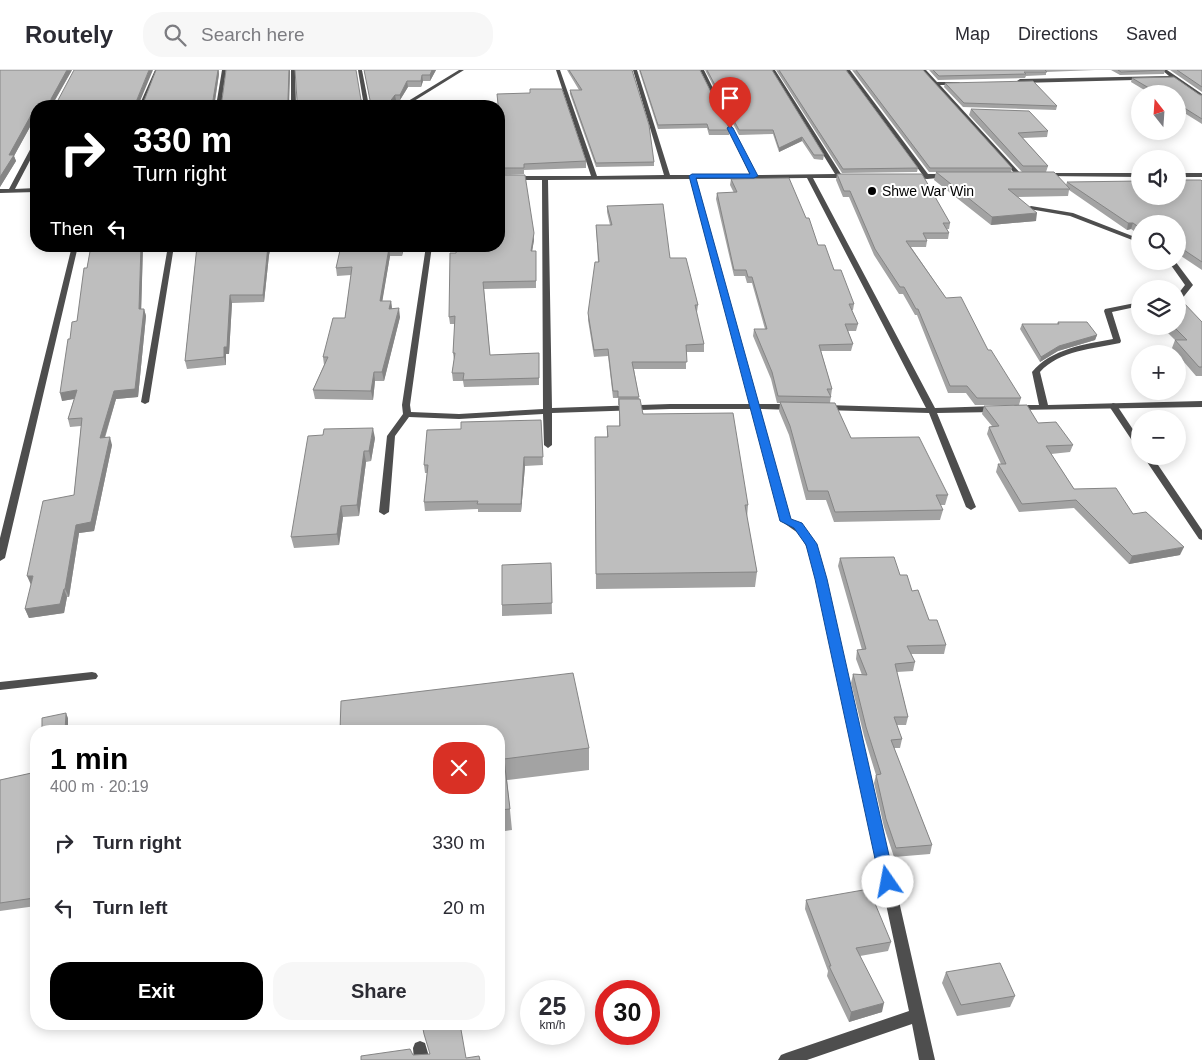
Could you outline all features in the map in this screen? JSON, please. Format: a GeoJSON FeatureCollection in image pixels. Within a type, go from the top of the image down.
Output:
{"type":"FeatureCollection","features":[{"type":"Feature","properties":{"kind":"street"},"geometry":{"type":"LineString","coordinates":[[144,100],[157,70]]}},
{"type":"Feature","properties":{"kind":"street"},"geometry":{"type":"LineString","coordinates":[[219,100],[224,70]]}},
{"type":"Feature","properties":{"kind":"street"},"geometry":{"type":"LineString","coordinates":[[293,70],[294,100]]}},
{"type":"Feature","properties":{"kind":"street"},"geometry":{"type":"LineString","coordinates":[[360,70],[365,100]]}},
{"type":"Feature","properties":{"kind":"street"},"geometry":{"type":"LineString","coordinates":[[412,100],[462,70]]}},
{"type":"Feature","properties":{"kind":"street"},"geometry":{"type":"LineString","coordinates":[[558,70],[594,176]]}},
{"type":"Feature","properties":{"kind":"street"},"geometry":{"type":"LineString","coordinates":[[635,70],[666,176]]}},
{"type":"Feature","properties":{"kind":"street"},"geometry":{"type":"LineString","coordinates":[[702,70],[754,176]]}},
{"type":"Feature","properties":{"kind":"street"},"geometry":{"type":"LineString","coordinates":[[773,70],[839,176]]}},
{"type":"Feature","properties":{"kind":"street"},"geometry":{"type":"LineString","coordinates":[[847,70],[927,177]]}},
{"type":"Feature","properties":{"kind":"street"},"geometry":{"type":"LineString","coordinates":[[923,70],[1019,175]]}},
{"type":"Feature","properties":{"kind":"street"},"geometry":{"type":"LineString","coordinates":[[1164,70],[1202,96]]}},
{"type":"Feature","properties":{"kind":"street"},"geometry":{"type":"LineString","coordinates":[[1084,74],[1090,79]]}},
{"type":"Feature","properties":{"kind":"street"},"geometry":{"type":"LineString","coordinates":[[1013,82],[1174,77]]}},
{"type":"Feature","properties":{"kind":"street"},"geometry":{"type":"LineString","coordinates":[[936,84],[965,83]]}},
{"type":"Feature","properties":{"kind":"street"},"geometry":{"type":"LineString","coordinates":[[962,111],[972,112]]}},
{"type":"Feature","properties":{"kind":"street"},"geometry":{"type":"LineString","coordinates":[[11,190],[30,155]]}},
{"type":"Feature","properties":{"kind":"street"},"geometry":{"type":"LineString","coordinates":[[1010,176],[1029,175]]}},
{"type":"Feature","properties":{"kind":"street"},"geometry":{"type":"LineString","coordinates":[[1038,175],[1131,175]]}},
{"type":"Feature","properties":{"kind":"street"},"geometry":{"type":"LineString","coordinates":[[1186,175],[1202,175]]}},
{"type":"Feature","properties":{"kind":"street"},"geometry":{"type":"LineString","coordinates":[[545,176],[548,445]]}},
{"type":"Feature","properties":{"kind":"street"},"geometry":{"type":"LineString","coordinates":[[505,178],[545,176],[858,176]]}},
{"type":"Feature","properties":{"kind":"street"},"geometry":{"type":"LineString","coordinates":[[692,176],[786,521],[798,526],[811,544],[821,579],[927,1060]]}},
{"type":"Feature","properties":{"kind":"street"},"geometry":{"type":"LineString","coordinates":[[809,176],[932,411],[971,508]]}},
{"type":"Feature","properties":{"kind":"street"},"geometry":{"type":"LineString","coordinates":[[907,176],[955,176]]}},
{"type":"Feature","properties":{"kind":"street"},"geometry":{"type":"LineString","coordinates":[[0,191],[30,190]]}},
{"type":"Feature","properties":{"kind":"street"},"geometry":{"type":"LineString","coordinates":[[1031,208],[1071,214],[1131,237]]}},
{"type":"Feature","properties":{"kind":"street"},"geometry":{"type":"LineString","coordinates":[[0,558],[2,541],[73,252]]}},
{"type":"Feature","properties":{"kind":"street"},"geometry":{"type":"LineString","coordinates":[[145,402],[169,252]]}},
{"type":"Feature","properties":{"kind":"street"},"geometry":{"type":"LineString","coordinates":[[384,512],[391,436],[407,414],[406,405],[427,252]]}},
{"type":"Feature","properties":{"kind":"street"},"geometry":{"type":"LineString","coordinates":[[1044,407],[1036,372],[1042,363],[1088,346],[1117,341],[1108,311],[1131,306]]}},
{"type":"Feature","properties":{"kind":"street"},"geometry":{"type":"LineString","coordinates":[[814,408],[932,411],[1202,404]]}},
{"type":"Feature","properties":{"kind":"street"},"geometry":{"type":"LineString","coordinates":[[407,414],[462,416],[548,411],[755,406],[804,407]]}},
{"type":"Feature","properties":{"kind":"street"},"geometry":{"type":"LineString","coordinates":[[1113,406],[1131,433]]}},
{"type":"Feature","properties":{"kind":"street"},"geometry":{"type":"LineString","coordinates":[[1153,465],[1202,537]]}},
{"type":"Feature","properties":{"kind":"street"},"geometry":{"type":"LineString","coordinates":[[0,686],[92,676]]}},
{"type":"Feature","properties":{"kind":"street"},"geometry":{"type":"LineString","coordinates":[[786,1060],[917,1015]]}},
{"type":"Feature","properties":{"kind":"building"},"geometry":{"type":"Polygon","coordinates":[[[0,70],[67,70],[51,100],[30,100],[30,117],[9,155],[14,155],[0,177],[0,70]]]}},
{"type":"Feature","properties":{"kind":"building"},"geometry":{"type":"Polygon","coordinates":[[[74,70],[149,70],[137,100],[58,100],[74,70]]]}},
{"type":"Feature","properties":{"kind":"building"},"geometry":{"type":"Polygon","coordinates":[[[156,70],[218,70],[213,100],[144,100],[156,70]]]}},
{"type":"Feature","properties":{"kind":"building"},"geometry":{"type":"Polygon","coordinates":[[[226,70],[289,70],[288,100],[222,100],[226,70]]]}},
{"type":"Feature","properties":{"kind":"building"},"geometry":{"type":"Polygon","coordinates":[[[295,70],[356,70],[361,100],[297,100],[295,70]]]}},
{"type":"Feature","properties":{"kind":"building"},"geometry":{"type":"Polygon","coordinates":[[[364,70],[432,70],[430,75],[422,75],[421,81],[407,81],[400,95],[395,95],[391,100],[370,100],[364,70]]]}},
{"type":"Feature","properties":{"kind":"building"},"geometry":{"type":"Polygon","coordinates":[[[569,70],[632,70],[649,125],[654,162],[596,163],[570,90],[582,90],[569,70]]]}},
{"type":"Feature","properties":{"kind":"building"},"geometry":{"type":"Polygon","coordinates":[[[640,70],[700,70],[730,130],[709,130],[707,124],[658,125],[640,70]]]}},
{"type":"Feature","properties":{"kind":"building"},"geometry":{"type":"Polygon","coordinates":[[[707,70],[772,70],[824,155],[814,155],[802,137],[779,148],[773,130],[739,130],[707,70]]]}},
{"type":"Feature","properties":{"kind":"building"},"geometry":{"type":"Polygon","coordinates":[[[779,70],[846,70],[918,168],[843,169],[779,70]]]}},
{"type":"Feature","properties":{"kind":"building"},"geometry":{"type":"Polygon","coordinates":[[[856,70],[923,70],[1012,168],[930,168],[856,70]]]}},
{"type":"Feature","properties":{"kind":"building"},"geometry":{"type":"Polygon","coordinates":[[[933,70],[1045,70],[1047,72],[939,76],[933,70]]]}},
{"type":"Feature","properties":{"kind":"building"},"geometry":{"type":"Polygon","coordinates":[[[1118,70],[1165,70],[1121,72],[1118,70]]]}},
{"type":"Feature","properties":{"kind":"building"},"geometry":{"type":"Polygon","coordinates":[[[1177,70],[1202,70],[1202,87],[1177,70]]]}},
{"type":"Feature","properties":{"kind":"building"},"geometry":{"type":"Polygon","coordinates":[[[1174,77],[1186,85],[1144,85],[1132,78],[1174,77]]]}},
{"type":"Feature","properties":{"kind":"building"},"geometry":{"type":"Polygon","coordinates":[[[1033,81],[1057,106],[964,103],[945,83],[1033,81]]]}},
{"type":"Feature","properties":{"kind":"building"},"geometry":{"type":"Polygon","coordinates":[[[1186,85],[1202,95],[1202,119],[1186,109],[1186,85]]]}},
{"type":"Feature","properties":{"kind":"building"},"geometry":{"type":"Polygon","coordinates":[[[530,89],[562,89],[586,161],[524,164],[524,168],[505,168],[505,100],[498,100],[497,94],[530,93],[530,89]]]}},
{"type":"Feature","properties":{"kind":"building"},"geometry":{"type":"Polygon","coordinates":[[[971,109],[1029,111],[1048,131],[1018,133],[1048,166],[1023,166],[971,109]]]}},
{"type":"Feature","properties":{"kind":"building"},"geometry":{"type":"Polygon","coordinates":[[[936,172],[1054,172],[1070,189],[1008,189],[1037,213],[992,217],[936,172]]]}},
{"type":"Feature","properties":{"kind":"building"},"geometry":{"type":"Polygon","coordinates":[[[837,174],[922,174],[950,223],[943,223],[949,233],[923,233],[927,241],[906,241],[946,298],[961,297],[988,350],[991,350],[1021,398],[977,398],[967,386],[950,386],[918,309],[916,309],[904,287],[900,287],[875,249],[850,191],[844,191],[837,174]]]}},
{"type":"Feature","properties":{"kind":"building"},"geometry":{"type":"Polygon","coordinates":[[[505,175],[525,175],[534,233],[531,251],[536,251],[536,281],[483,282],[490,355],[539,353],[539,378],[463,380],[464,373],[452,373],[455,353],[453,353],[455,316],[449,317],[450,253],[505,252],[505,175]]]}},
{"type":"Feature","properties":{"kind":"building"},"geometry":{"type":"Polygon","coordinates":[[[789,178],[806,218],[809,218],[818,245],[825,245],[834,270],[841,270],[854,304],[849,304],[858,324],[845,324],[853,344],[819,345],[832,389],[827,389],[831,397],[778,396],[772,372],[754,329],[767,329],[752,277],[748,277],[746,270],[734,270],[717,193],[737,192],[731,179],[789,178]]]}},
{"type":"Feature","properties":{"kind":"building"},"geometry":{"type":"Polygon","coordinates":[[[1186,180],[1201,180],[1202,262],[1186,251],[1186,215],[1131,215],[1131,223],[1128,223],[1067,182],[1131,181],[1131,205],[1186,205],[1186,180]]]}},
{"type":"Feature","properties":{"kind":"building"},"geometry":{"type":"Polygon","coordinates":[[[663,204],[670,258],[686,258],[698,305],[695,305],[704,344],[686,345],[687,362],[632,362],[639,397],[618,397],[618,391],[613,391],[608,349],[594,350],[588,313],[595,262],[599,262],[596,225],[612,225],[607,206],[663,204]]]}},
{"type":"Feature","properties":{"kind":"building"},"geometry":{"type":"Polygon","coordinates":[[[90,252],[141,252],[139,309],[144,309],[135,389],[114,391],[100,438],[110,437],[91,522],[76,525],[65,589],[60,604],[25,609],[33,576],[27,576],[43,501],[74,495],[82,418],[68,419],[77,390],[60,393],[68,339],[70,339],[72,322],[77,321],[84,268],[87,268],[90,252]]]}},
{"type":"Feature","properties":{"kind":"building"},"geometry":{"type":"Polygon","coordinates":[[[196,252],[267,252],[263,295],[230,295],[227,347],[224,347],[224,357],[185,361],[196,252]]]}},
{"type":"Feature","properties":{"kind":"building"},"geometry":{"type":"Polygon","coordinates":[[[340,252],[388,252],[380,301],[391,301],[389,309],[399,308],[382,372],[374,372],[371,391],[313,390],[328,357],[323,357],[333,318],[345,318],[352,267],[336,268],[340,252]]]}},
{"type":"Feature","properties":{"kind":"building"},"geometry":{"type":"Polygon","coordinates":[[[1186,305],[1202,322],[1202,367],[1199,367],[1186,352],[1186,345],[1179,345],[1175,340],[1187,340],[1182,335],[1186,335],[1186,305]]]}},
{"type":"Feature","properties":{"kind":"building"},"geometry":{"type":"Polygon","coordinates":[[[1058,322],[1087,322],[1097,335],[1059,346],[1041,357],[1022,324],[1059,324],[1058,322]]]}},
{"type":"Feature","properties":{"kind":"building"},"geometry":{"type":"Polygon","coordinates":[[[619,399],[640,399],[643,414],[733,413],[748,505],[745,505],[757,572],[596,574],[595,437],[608,437],[607,426],[620,426],[619,399]]]}},
{"type":"Feature","properties":{"kind":"building"},"geometry":{"type":"Polygon","coordinates":[[[780,402],[835,403],[851,438],[919,437],[948,495],[936,495],[943,510],[835,512],[828,491],[808,491],[790,426],[780,402]]]}},
{"type":"Feature","properties":{"kind":"building"},"geometry":{"type":"Polygon","coordinates":[[[1027,405],[1038,423],[1056,422],[1073,445],[1046,446],[1074,489],[1116,488],[1133,514],[1146,512],[1184,547],[1132,556],[1076,500],[1022,504],[998,464],[1006,464],[989,427],[999,426],[984,406],[1027,405]]]}},
{"type":"Feature","properties":{"kind":"building"},"geometry":{"type":"Polygon","coordinates":[[[541,420],[543,457],[524,457],[521,504],[477,504],[478,501],[424,502],[428,465],[424,465],[427,430],[461,429],[461,422],[541,420]]]}},
{"type":"Feature","properties":{"kind":"building"},"geometry":{"type":"Polygon","coordinates":[[[373,428],[369,451],[364,451],[357,505],[341,506],[337,534],[291,537],[308,436],[323,435],[324,429],[373,428]]]}},
{"type":"Feature","properties":{"kind":"building"},"geometry":{"type":"Polygon","coordinates":[[[894,557],[900,575],[907,575],[912,591],[918,590],[929,620],[937,620],[946,645],[907,646],[915,662],[895,664],[908,717],[894,717],[902,739],[891,740],[932,845],[896,848],[886,819],[876,775],[881,774],[866,727],[853,674],[867,675],[857,650],[866,649],[840,558],[894,557]]]}},
{"type":"Feature","properties":{"kind":"building"},"geometry":{"type":"Polygon","coordinates":[[[551,563],[552,603],[502,605],[502,565],[551,563]]]}},
{"type":"Feature","properties":{"kind":"building"},"geometry":{"type":"Polygon","coordinates":[[[573,673],[589,748],[505,759],[505,725],[340,725],[341,701],[573,673]]]}},
{"type":"Feature","properties":{"kind":"building"},"geometry":{"type":"Polygon","coordinates":[[[66,713],[65,725],[42,725],[42,718],[66,713]]]}},
{"type":"Feature","properties":{"kind":"building"},"geometry":{"type":"Polygon","coordinates":[[[505,767],[510,809],[505,809],[505,767]]]}},
{"type":"Feature","properties":{"kind":"building"},"geometry":{"type":"Polygon","coordinates":[[[30,773],[30,899],[0,903],[0,780],[30,773]]]}},
{"type":"Feature","properties":{"kind":"building"},"geometry":{"type":"Polygon","coordinates":[[[869,889],[891,942],[856,948],[884,1003],[851,1012],[829,966],[831,966],[806,900],[869,889]]]}},
{"type":"Feature","properties":{"kind":"building"},"geometry":{"type":"Polygon","coordinates":[[[1000,963],[1015,996],[961,1005],[946,972],[1000,963]]]}},
{"type":"Feature","properties":{"kind":"building"},"geometry":{"type":"Polygon","coordinates":[[[423,1030],[461,1030],[466,1058],[479,1056],[480,1060],[361,1060],[361,1056],[410,1049],[413,1055],[430,1054],[423,1030]]]}},
{"type":"Feature","properties":{"kind":"place","name":"Shwe War Win"},"geometry":{"type":"Point","coordinates":[872,191]}},
{"type":"Feature","properties":{"kind":"route"},"geometry":{"type":"LineString","coordinates":[[730,128],[754,176],[692,176],[786,521],[798,526],[811,544],[821,579],[888,882]]}}]}
